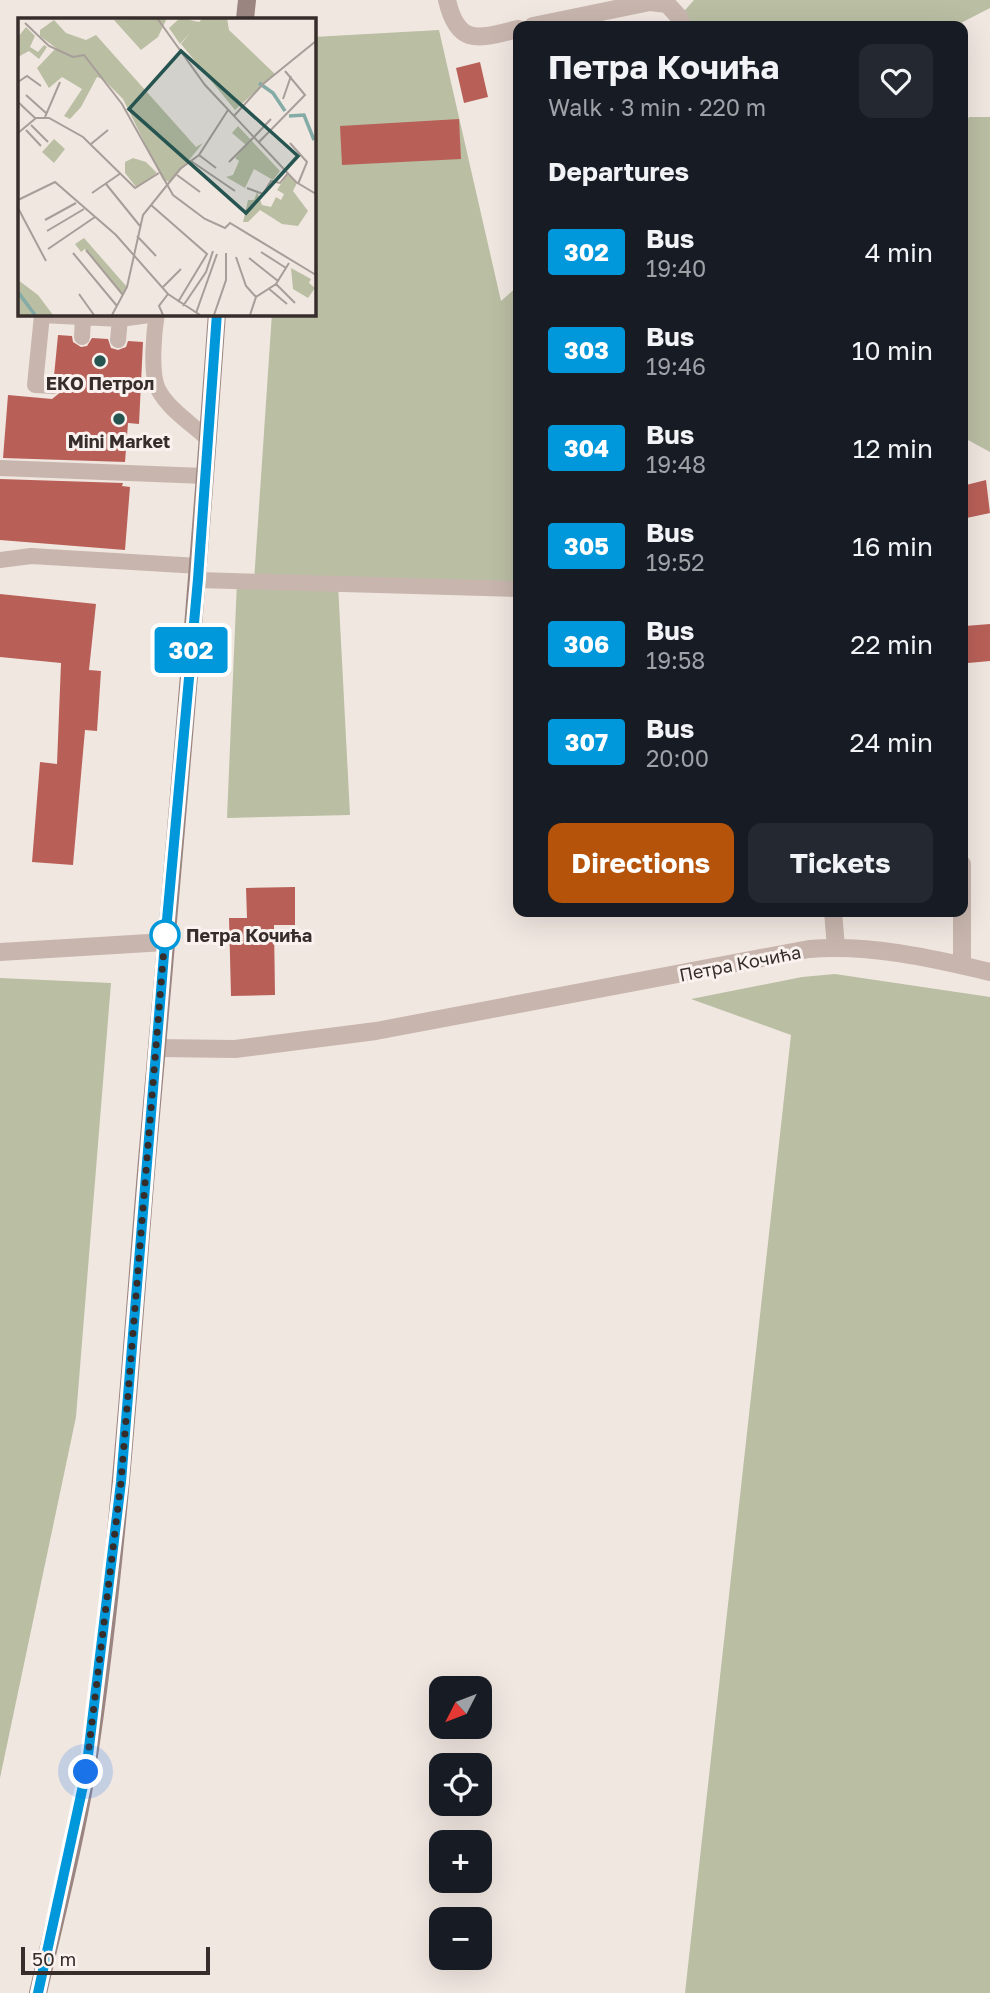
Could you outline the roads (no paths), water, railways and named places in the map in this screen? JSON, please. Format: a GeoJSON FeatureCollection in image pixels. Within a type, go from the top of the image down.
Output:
{"type":"FeatureCollection","features":[{"type":"Feature","properties":{"kind":"main road"},"geometry":{"type":"LineString","coordinates":[[245,18],[247,0]]}},
{"type":"Feature","properties":{"kind":"main road"},"geometry":{"type":"LineString","coordinates":[[38,1993],[86,1772],[121,1482],[198,573],[217,315]]}},
{"type":"Feature","properties":{"kind":"street"},"geometry":{"type":"LineString","coordinates":[[447,0],[451,17],[463,32],[478,38],[513,30]]}},
{"type":"Feature","properties":{"kind":"street"},"geometry":{"type":"LineString","coordinates":[[557,21],[650,2],[667,4],[680,21]]}},
{"type":"Feature","properties":{"kind":"street"},"geometry":{"type":"LineString","coordinates":[[833,917],[836,947]]}},
{"type":"Feature","properties":{"kind":"street"},"geometry":{"type":"LineString","coordinates":[[962,917],[962,965]]}},
{"type":"Feature","properties":{"kind":"street"},"geometry":{"type":"LineString","coordinates":[[0,951],[165,942]]}},
{"type":"Feature","properties":{"kind":"street","name":"Петра Кочића"},"geometry":{"type":"LineString","coordinates":[[158,1043],[235,1049],[376,1031],[809,949],[836,947],[890,952],[990,972]]}},
{"type":"Feature","properties":{"kind":"lane"},"geometry":{"type":"LineString","coordinates":[[43,315],[35,385],[54,386]]}},
{"type":"Feature","properties":{"kind":"lane"},"geometry":{"type":"LineString","coordinates":[[53,315],[120,319],[150,315]]}},
{"type":"Feature","properties":{"kind":"lane"},"geometry":{"type":"LineString","coordinates":[[157,315],[155,377],[158,389],[176,411],[208,439]]}},
{"type":"Feature","properties":{"kind":"lane"},"geometry":{"type":"LineString","coordinates":[[82,337],[83,318]]}},
{"type":"Feature","properties":{"kind":"lane"},"geometry":{"type":"LineString","coordinates":[[118,340],[120,319]]}},
{"type":"Feature","properties":{"kind":"lane"},"geometry":{"type":"LineString","coordinates":[[142,392],[158,389]]}},
{"type":"Feature","properties":{"kind":"lane"},"geometry":{"type":"LineString","coordinates":[[0,468],[205,475]]}},
{"type":"Feature","properties":{"kind":"lane"},"geometry":{"type":"LineString","coordinates":[[0,560],[31,556],[198,573],[513,589]]}},
{"type":"Feature","properties":{"kind":"place","name":"ЕКО Петрол"},"geometry":{"type":"Point","coordinates":[100,361]}},
{"type":"Feature","properties":{"kind":"place","name":"Mini Market"},"geometry":{"type":"Point","coordinates":[119,419]}},
{"type":"Feature","properties":{"kind":"place","name":"Петра Кочића"},"geometry":{"type":"Point","coordinates":[165,935]}}]}
